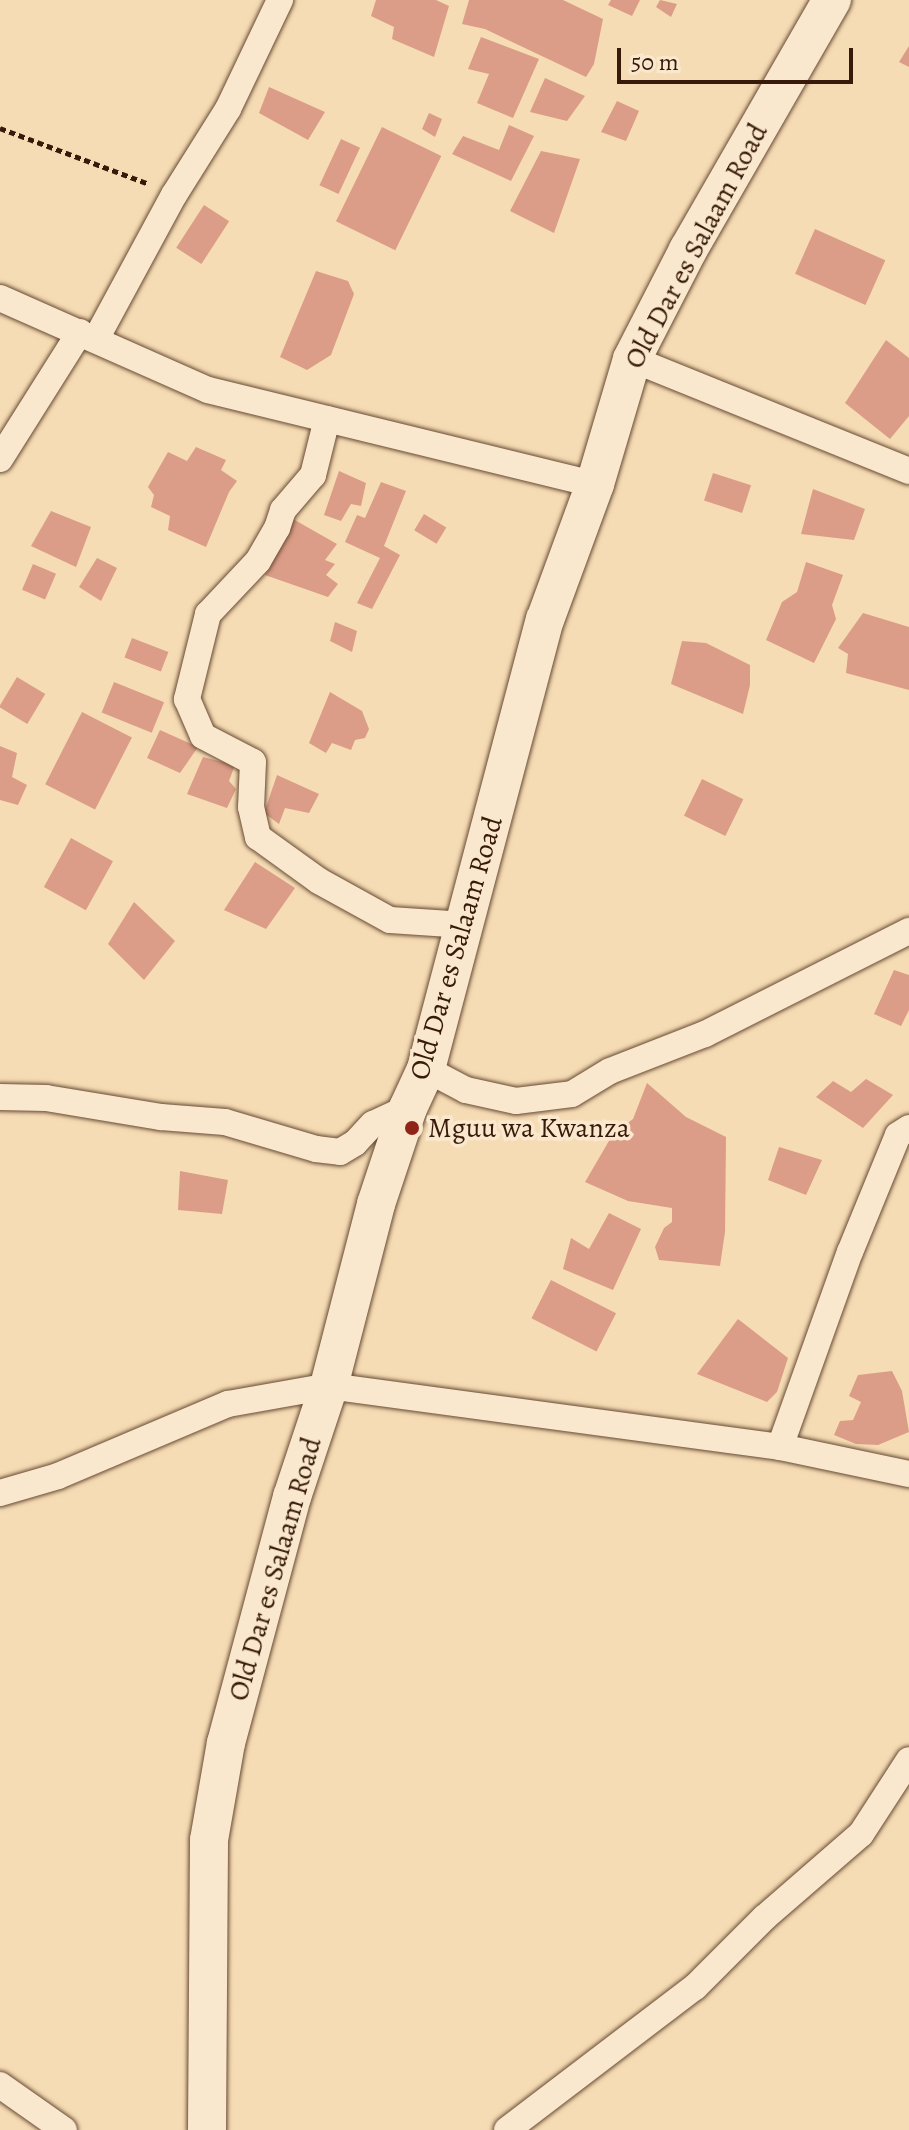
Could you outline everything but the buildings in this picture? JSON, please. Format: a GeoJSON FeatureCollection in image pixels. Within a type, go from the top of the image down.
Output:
{"type":"FeatureCollection","features":[{"type":"Feature","properties":{"kind":"street"},"geometry":{"type":"LineString","coordinates":[[0,459],[88,336],[228,109],[280,0]]}},
{"type":"Feature","properties":{"kind":"street","name":"Old Dar es Salaam Road"},"geometry":{"type":"LineString","coordinates":[[207,2130],[209,1840],[233,1716],[292,1497],[329,1386],[376,1204],[408,1108],[426,1069],[545,620],[595,484],[632,359],[688,250],[832,0]]}},
{"type":"Feature","properties":{"kind":"street"},"geometry":{"type":"LineString","coordinates":[[0,298],[208,390],[595,484]]}},
{"type":"Feature","properties":{"kind":"street"},"geometry":{"type":"LineString","coordinates":[[632,359],[909,471]]}},
{"type":"Feature","properties":{"kind":"street"},"geometry":{"type":"LineString","coordinates":[[327,419],[313,475],[283,510],[277,528],[258,561],[208,614],[187,699],[203,736],[253,762],[251,807],[258,837],[319,881],[390,920],[465,925]]}},
{"type":"Feature","properties":{"kind":"street"},"geometry":{"type":"LineString","coordinates":[[426,1069],[466,1090],[516,1101],[572,1094],[610,1071],[705,1034],[909,931]]}},
{"type":"Feature","properties":{"kind":"street"},"geometry":{"type":"LineString","coordinates":[[0,1097],[46,1098],[161,1117],[225,1122],[316,1149],[340,1152],[355,1143],[373,1124],[408,1108]]}},
{"type":"Feature","properties":{"kind":"street"},"geometry":{"type":"LineString","coordinates":[[780,1447],[850,1252],[898,1135],[909,1128]]}},
{"type":"Feature","properties":{"kind":"street"},"geometry":{"type":"LineString","coordinates":[[0,1493],[58,1476],[228,1404],[329,1386],[780,1447],[909,1474]]}},
{"type":"Feature","properties":{"kind":"street"},"geometry":{"type":"LineString","coordinates":[[507,2130],[695,1987],[764,1918],[861,1834],[909,1760]]}},
{"type":"Feature","properties":{"kind":"street"},"geometry":{"type":"LineString","coordinates":[[0,2085],[64,2130]]}},
{"type":"Feature","properties":{"kind":"path"},"geometry":{"type":"LineString","coordinates":[[0,128],[174,195]]}},
{"type":"Feature","properties":{"kind":"place","name":"Mguu wa Kwanza"},"geometry":{"type":"Point","coordinates":[412,1128]}}]}
